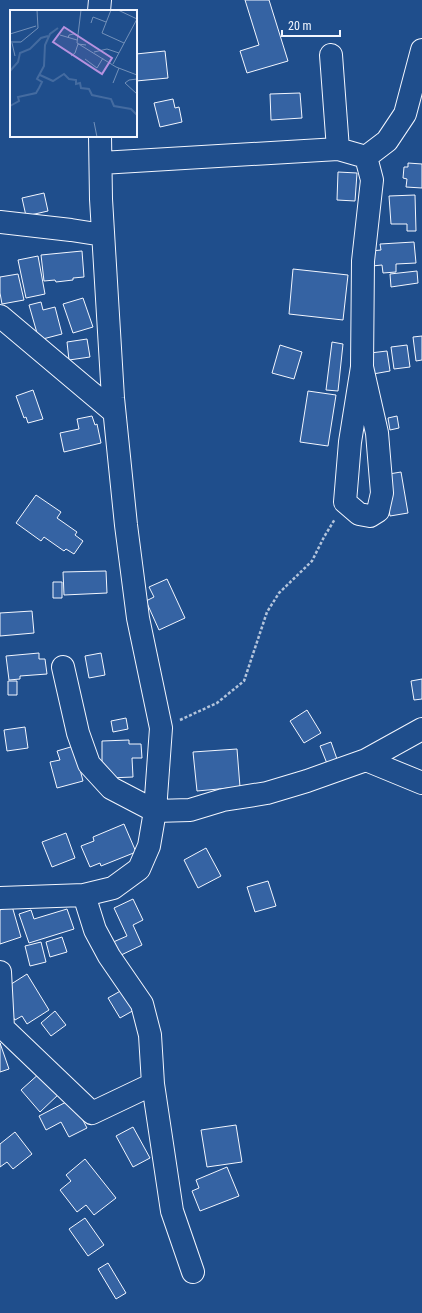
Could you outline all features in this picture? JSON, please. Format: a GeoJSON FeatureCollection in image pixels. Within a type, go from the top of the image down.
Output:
{"type":"FeatureCollection","features":[{"type":"Feature","properties":{"kind":"street"},"geometry":{"type":"LineString","coordinates":[[99,10],[100,0]]}},
{"type":"Feature","properties":{"kind":"street"},"geometry":{"type":"LineString","coordinates":[[366,157],[387,141],[405,114],[422,50]]}},
{"type":"Feature","properties":{"kind":"street"},"geometry":{"type":"LineString","coordinates":[[330,55],[338,149]]}},
{"type":"Feature","properties":{"kind":"street"},"geometry":{"type":"LineString","coordinates":[[0,898],[84,895],[112,888],[139,869],[149,846],[155,811],[161,728],[138,618],[126,526],[114,412],[103,235],[100,137]]}},
{"type":"Feature","properties":{"kind":"street"},"geometry":{"type":"LineString","coordinates":[[101,163],[338,149],[366,157]]}},
{"type":"Feature","properties":{"kind":"street"},"geometry":{"type":"LineString","coordinates":[[362,367],[377,433],[382,493],[378,511],[370,516],[359,514],[345,502],[350,442],[362,367],[363,261],[372,180],[366,157]]}},
{"type":"Feature","properties":{"kind":"street"},"geometry":{"type":"LineString","coordinates":[[0,222],[103,235]]}},
{"type":"Feature","properties":{"kind":"street"},"geometry":{"type":"LineString","coordinates":[[0,316],[114,412]]}},
{"type":"Feature","properties":{"kind":"street"},"geometry":{"type":"LineString","coordinates":[[63,667],[78,733],[89,764],[111,788],[155,811],[190,810],[223,800],[267,793],[307,781],[366,760],[422,729]]}},
{"type":"Feature","properties":{"kind":"street"},"geometry":{"type":"LineString","coordinates":[[366,760],[422,783]]}},
{"type":"Feature","properties":{"kind":"street"},"geometry":{"type":"LineString","coordinates":[[84,895],[95,930],[109,956],[142,1004],[150,1035],[153,1084],[172,1211],[193,1272]]}},
{"type":"Feature","properties":{"kind":"street"},"geometry":{"type":"LineString","coordinates":[[0,972],[3,1028],[92,1113],[153,1084]]}},
{"type":"Feature","properties":{"kind":"path"},"geometry":{"type":"LineString","coordinates":[[161,728],[217,704],[244,681],[268,612],[279,593],[312,561],[324,536],[345,502]]}},
{"type":"Feature","properties":{"kind":"building"},"geometry":{"type":"Polygon","coordinates":[[[245,0],[269,0],[288,61],[247,73],[240,51],[259,45],[245,0]]]}},
{"type":"Feature","properties":{"kind":"building"},"geometry":{"type":"Polygon","coordinates":[[[165,51],[168,78],[137,81],[137,54],[165,51]]]}},
{"type":"Feature","properties":{"kind":"building"},"geometry":{"type":"Polygon","coordinates":[[[300,93],[302,118],[271,120],[270,94],[300,93]]]}},
{"type":"Feature","properties":{"kind":"building"},"geometry":{"type":"Polygon","coordinates":[[[173,99],[175,108],[179,107],[182,122],[160,127],[154,103],[173,99]]]}},
{"type":"Feature","properties":{"kind":"building"},"geometry":{"type":"Polygon","coordinates":[[[408,163],[422,164],[422,188],[406,187],[407,179],[403,178],[404,167],[408,167],[408,163]]]}},
{"type":"Feature","properties":{"kind":"building"},"geometry":{"type":"Polygon","coordinates":[[[338,172],[357,173],[355,201],[337,200],[338,172]]]}},
{"type":"Feature","properties":{"kind":"building"},"geometry":{"type":"Polygon","coordinates":[[[44,193],[48,211],[26,216],[22,198],[44,193]]]}},
{"type":"Feature","properties":{"kind":"building"},"geometry":{"type":"Polygon","coordinates":[[[415,195],[416,231],[407,231],[407,224],[391,224],[389,196],[415,195]]]}},
{"type":"Feature","properties":{"kind":"building"},"geometry":{"type":"Polygon","coordinates":[[[414,242],[416,263],[396,264],[396,272],[383,273],[382,265],[372,266],[371,251],[381,250],[380,244],[414,242]]]}},
{"type":"Feature","properties":{"kind":"building"},"geometry":{"type":"Polygon","coordinates":[[[82,251],[84,277],[56,282],[55,280],[44,281],[41,255],[82,251]]]}},
{"type":"Feature","properties":{"kind":"building"},"geometry":{"type":"Polygon","coordinates":[[[38,256],[45,294],[26,298],[18,260],[38,256]]]}},
{"type":"Feature","properties":{"kind":"building"},"geometry":{"type":"Polygon","coordinates":[[[293,269],[348,275],[343,320],[289,314],[293,269]]]}},
{"type":"Feature","properties":{"kind":"building"},"geometry":{"type":"Polygon","coordinates":[[[417,271],[418,283],[391,287],[390,274],[417,271]]]}},
{"type":"Feature","properties":{"kind":"building"},"geometry":{"type":"Polygon","coordinates":[[[18,274],[24,300],[2,304],[0,277],[18,274]]]}},
{"type":"Feature","properties":{"kind":"building"},"geometry":{"type":"Polygon","coordinates":[[[83,298],[93,327],[73,333],[63,304],[83,298]]]}},
{"type":"Feature","properties":{"kind":"building"},"geometry":{"type":"Polygon","coordinates":[[[41,302],[43,310],[55,307],[62,334],[39,340],[29,305],[41,302]]]}},
{"type":"Feature","properties":{"kind":"building"},"geometry":{"type":"Polygon","coordinates":[[[422,336],[422,360],[416,361],[413,337],[422,336]]]}},
{"type":"Feature","properties":{"kind":"building"},"geometry":{"type":"Polygon","coordinates":[[[87,339],[90,357],[69,360],[67,342],[87,339]]]}},
{"type":"Feature","properties":{"kind":"building"},"geometry":{"type":"Polygon","coordinates":[[[332,342],[343,344],[338,391],[326,390],[332,342]]]}},
{"type":"Feature","properties":{"kind":"building"},"geometry":{"type":"Polygon","coordinates":[[[280,345],[302,352],[294,379],[272,373],[280,345]]]}},
{"type":"Feature","properties":{"kind":"building"},"geometry":{"type":"Polygon","coordinates":[[[407,345],[410,367],[394,369],[391,347],[407,345]]]}},
{"type":"Feature","properties":{"kind":"building"},"geometry":{"type":"Polygon","coordinates":[[[387,351],[390,371],[373,374],[370,353],[387,351]]]}},
{"type":"Feature","properties":{"kind":"building"},"geometry":{"type":"Polygon","coordinates":[[[33,390],[43,419],[28,423],[26,417],[24,418],[16,396],[33,390]]]}},
{"type":"Feature","properties":{"kind":"building"},"geometry":{"type":"Polygon","coordinates":[[[308,391],[336,395],[328,446],[300,442],[308,391]]]}},
{"type":"Feature","properties":{"kind":"building"},"geometry":{"type":"Polygon","coordinates":[[[92,416],[95,425],[97,424],[101,443],[64,452],[60,433],[79,429],[77,419],[92,416]]]}},
{"type":"Feature","properties":{"kind":"building"},"geometry":{"type":"Polygon","coordinates":[[[397,416],[399,428],[390,430],[388,418],[397,416]]]}},
{"type":"Feature","properties":{"kind":"building"},"geometry":{"type":"Polygon","coordinates":[[[401,472],[408,513],[390,516],[383,475],[401,472]]]}},
{"type":"Feature","properties":{"kind":"building"},"geometry":{"type":"Polygon","coordinates":[[[36,495],[61,512],[57,518],[77,532],[75,535],[83,541],[74,554],[66,549],[64,551],[44,537],[41,541],[16,523],[36,495]]]}},
{"type":"Feature","properties":{"kind":"building"},"geometry":{"type":"Polygon","coordinates":[[[106,571],[107,593],[64,595],[63,572],[106,571]]]}},
{"type":"Feature","properties":{"kind":"building"},"geometry":{"type":"Polygon","coordinates":[[[167,579],[185,618],[159,630],[146,601],[154,597],[149,587],[167,579]]]}},
{"type":"Feature","properties":{"kind":"building"},"geometry":{"type":"Polygon","coordinates":[[[53,582],[62,582],[62,598],[53,598],[53,582]]]}},
{"type":"Feature","properties":{"kind":"building"},"geometry":{"type":"Polygon","coordinates":[[[32,611],[34,633],[0,636],[0,613],[32,611]]]}},
{"type":"Feature","properties":{"kind":"building"},"geometry":{"type":"Polygon","coordinates":[[[39,653],[39,659],[45,659],[47,674],[20,676],[20,679],[9,680],[6,656],[39,653]]]}},
{"type":"Feature","properties":{"kind":"building"},"geometry":{"type":"Polygon","coordinates":[[[101,653],[105,675],[89,678],[85,656],[101,653]]]}},
{"type":"Feature","properties":{"kind":"building"},"geometry":{"type":"Polygon","coordinates":[[[422,679],[422,699],[414,700],[411,681],[422,679]]]}},
{"type":"Feature","properties":{"kind":"building"},"geometry":{"type":"Polygon","coordinates":[[[8,681],[17,681],[17,695],[8,695],[8,681]]]}},
{"type":"Feature","properties":{"kind":"building"},"geometry":{"type":"Polygon","coordinates":[[[307,710],[321,733],[304,743],[290,721],[307,710]]]}},
{"type":"Feature","properties":{"kind":"building"},"geometry":{"type":"Polygon","coordinates":[[[126,718],[128,729],[113,732],[111,721],[126,718]]]}},
{"type":"Feature","properties":{"kind":"building"},"geometry":{"type":"Polygon","coordinates":[[[25,727],[28,748],[7,751],[4,730],[25,727]]]}},
{"type":"Feature","properties":{"kind":"building"},"geometry":{"type":"Polygon","coordinates":[[[129,740],[129,744],[141,744],[142,758],[132,758],[133,777],[109,778],[102,772],[102,741],[129,740]]]}},
{"type":"Feature","properties":{"kind":"building"},"geometry":{"type":"Polygon","coordinates":[[[331,742],[338,762],[328,766],[320,746],[331,742]]]}},
{"type":"Feature","properties":{"kind":"building"},"geometry":{"type":"Polygon","coordinates":[[[74,746],[83,781],[57,788],[50,762],[60,760],[57,751],[74,746]]]}},
{"type":"Feature","properties":{"kind":"building"},"geometry":{"type":"Polygon","coordinates":[[[237,749],[240,787],[197,791],[193,752],[237,749]]]}},
{"type":"Feature","properties":{"kind":"building"},"geometry":{"type":"Polygon","coordinates":[[[124,824],[136,852],[101,866],[100,863],[90,867],[81,846],[94,841],[93,837],[124,824]]]}},
{"type":"Feature","properties":{"kind":"building"},"geometry":{"type":"Polygon","coordinates":[[[66,833],[75,858],[52,867],[42,842],[66,833]]]}},
{"type":"Feature","properties":{"kind":"building"},"geometry":{"type":"Polygon","coordinates":[[[206,848],[221,876],[198,888],[184,860],[206,848]]]}},
{"type":"Feature","properties":{"kind":"building"},"geometry":{"type":"Polygon","coordinates":[[[268,881],[276,906],[255,912],[247,887],[268,881]]]}},
{"type":"Feature","properties":{"kind":"building"},"geometry":{"type":"Polygon","coordinates":[[[133,899],[143,920],[133,925],[142,945],[117,957],[111,943],[127,936],[114,908],[133,899]]]}},
{"type":"Feature","properties":{"kind":"building"},"geometry":{"type":"Polygon","coordinates":[[[12,906],[21,937],[0,944],[0,910],[12,906]]]}},
{"type":"Feature","properties":{"kind":"building"},"geometry":{"type":"Polygon","coordinates":[[[67,909],[74,929],[29,943],[19,914],[31,910],[34,919],[67,909]]]}},
{"type":"Feature","properties":{"kind":"building"},"geometry":{"type":"Polygon","coordinates":[[[62,937],[67,952],[50,957],[46,942],[62,937]]]}},
{"type":"Feature","properties":{"kind":"building"},"geometry":{"type":"Polygon","coordinates":[[[41,942],[46,962],[30,966],[25,946],[41,942]]]}},
{"type":"Feature","properties":{"kind":"building"},"geometry":{"type":"Polygon","coordinates":[[[27,974],[49,1010],[27,1024],[22,1016],[15,1020],[3,1001],[5,988],[27,974]]]}},
{"type":"Feature","properties":{"kind":"building"},"geometry":{"type":"Polygon","coordinates":[[[124,989],[136,1009],[120,1018],[108,998],[124,989]]]}},
{"type":"Feature","properties":{"kind":"building"},"geometry":{"type":"Polygon","coordinates":[[[55,1011],[66,1025],[51,1036],[41,1023],[55,1011]]]}},
{"type":"Feature","properties":{"kind":"building"},"geometry":{"type":"Polygon","coordinates":[[[0,1043],[9,1069],[0,1072],[0,1043]]]}},
{"type":"Feature","properties":{"kind":"building"},"geometry":{"type":"Polygon","coordinates":[[[41,1072],[60,1093],[40,1112],[21,1090],[41,1072]]]}},
{"type":"Feature","properties":{"kind":"building"},"geometry":{"type":"Polygon","coordinates":[[[72,1099],[87,1128],[69,1137],[61,1122],[46,1130],[39,1116],[72,1099]]]}},
{"type":"Feature","properties":{"kind":"building"},"geometry":{"type":"Polygon","coordinates":[[[236,1125],[242,1162],[207,1167],[201,1130],[236,1125]]]}},
{"type":"Feature","properties":{"kind":"building"},"geometry":{"type":"Polygon","coordinates":[[[133,1127],[150,1158],[133,1167],[116,1136],[133,1127]]]}},
{"type":"Feature","properties":{"kind":"building"},"geometry":{"type":"Polygon","coordinates":[[[15,1132],[32,1154],[13,1169],[7,1162],[0,1167],[0,1144],[15,1132]]]}},
{"type":"Feature","properties":{"kind":"building"},"geometry":{"type":"Polygon","coordinates":[[[85,1159],[116,1198],[94,1215],[86,1205],[77,1212],[60,1190],[71,1181],[66,1175],[85,1159]]]}},
{"type":"Feature","properties":{"kind":"building"},"geometry":{"type":"Polygon","coordinates":[[[227,1167],[239,1196],[200,1211],[192,1191],[199,1188],[196,1180],[227,1167]]]}},
{"type":"Feature","properties":{"kind":"building"},"geometry":{"type":"Polygon","coordinates":[[[85,1218],[104,1245],[88,1256],[69,1229],[85,1218]]]}},
{"type":"Feature","properties":{"kind":"building"},"geometry":{"type":"Polygon","coordinates":[[[108,1263],[126,1293],[116,1299],[98,1269],[108,1263]]]}}]}
